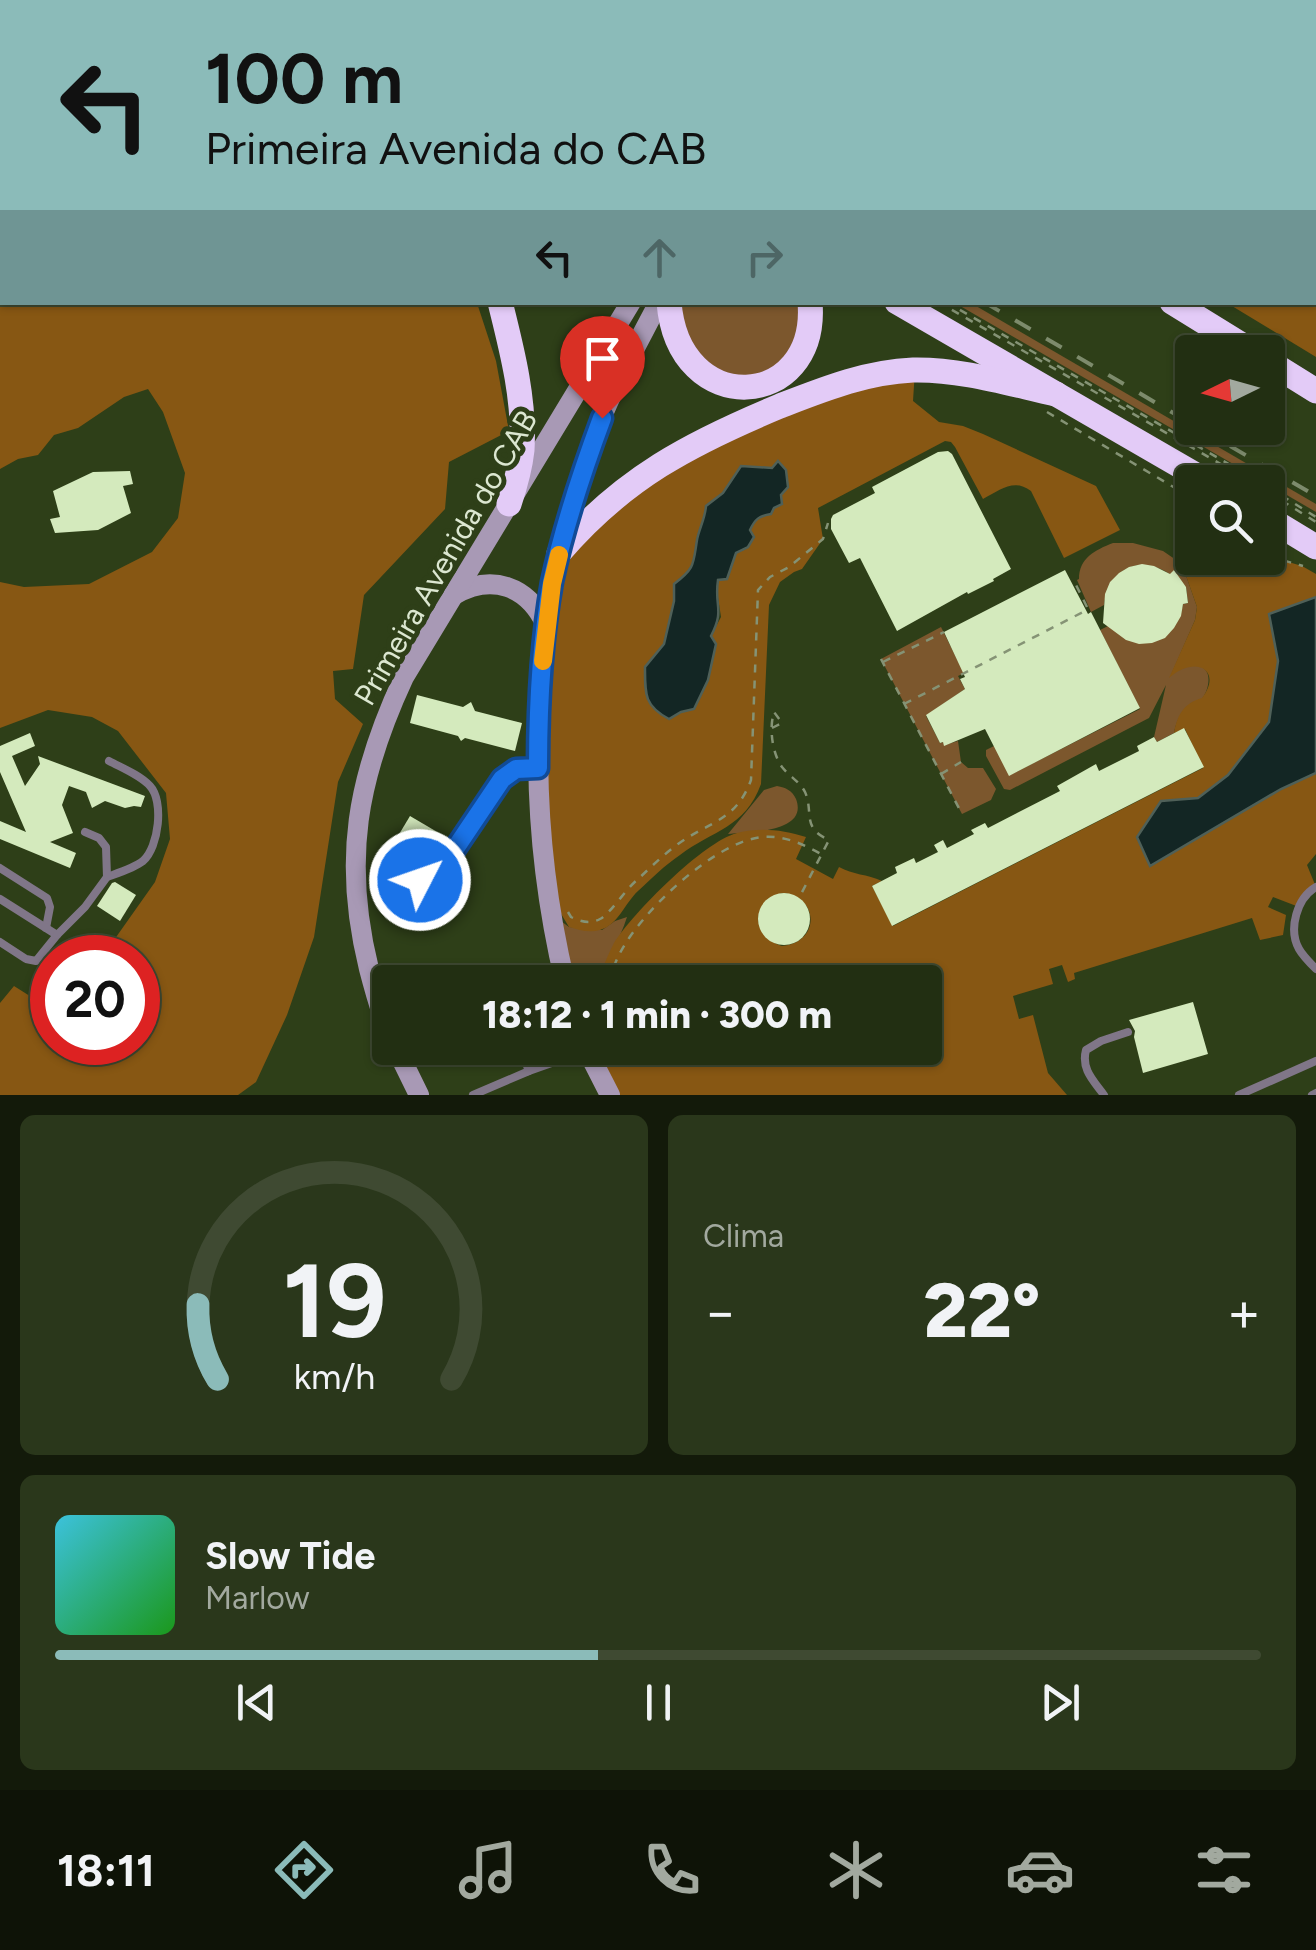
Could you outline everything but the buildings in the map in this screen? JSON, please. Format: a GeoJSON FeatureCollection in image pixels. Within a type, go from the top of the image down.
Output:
{"type":"FeatureCollection","features":[{"type":"Feature","properties":{"kind":"highway"},"geometry":{"type":"LineString","coordinates":[[501,305],[514,361],[522,422],[518,473],[510,504]]}},
{"type":"Feature","properties":{"kind":"highway"},"geometry":{"type":"LineString","coordinates":[[670,305],[675,334],[693,366],[723,385],[739,388],[774,380],[790,369],[800,356],[812,320],[810,305]]}},
{"type":"Feature","properties":{"kind":"highway"},"geometry":{"type":"LineString","coordinates":[[902,305],[1048,401],[1175,465]]}},
{"type":"Feature","properties":{"kind":"highway"},"geometry":{"type":"LineString","coordinates":[[1178,305],[1226,335]]}},
{"type":"Feature","properties":{"kind":"highway"},"geometry":{"type":"LineString","coordinates":[[559,553],[604,505],[661,463],[715,434],[863,376],[915,370],[947,372],[1048,401]]}},
{"type":"Feature","properties":{"kind":"highway"},"geometry":{"type":"LineString","coordinates":[[1285,372],[1316,391]]}},
{"type":"Feature","properties":{"kind":"highway"},"geometry":{"type":"LineString","coordinates":[[1285,534],[1309,556]]}},
{"type":"Feature","properties":{"kind":"main road","name":"Primeira Avenida do CAB"},"geometry":{"type":"LineString","coordinates":[[372,982],[356,904],[354,860],[358,812],[384,721],[404,677],[629,305]]}},
{"type":"Feature","properties":{"kind":"main road"},"geometry":{"type":"LineString","coordinates":[[561,965],[541,843],[538,768],[546,625],[559,553],[579,480],[602,418],[658,305]]}},
{"type":"Feature","properties":{"kind":"main road"},"geometry":{"type":"LineString","coordinates":[[453,596],[479,585],[507,586],[531,601],[546,625]]}},
{"type":"Feature","properties":{"kind":"main road"},"geometry":{"type":"LineString","coordinates":[[404,1065],[419,1095]]}},
{"type":"Feature","properties":{"kind":"main road"},"geometry":{"type":"LineString","coordinates":[[595,1065],[610,1095]]}},
{"type":"Feature","properties":{"kind":"lane"},"geometry":{"type":"LineString","coordinates":[[0,899],[56,935],[107,878],[143,861],[156,834],[157,796],[148,783],[109,760]]}},
{"type":"Feature","properties":{"kind":"lane"},"geometry":{"type":"LineString","coordinates":[[403,870],[420,880],[434,880],[502,779],[516,769],[538,768]]}},
{"type":"Feature","properties":{"kind":"lane"},"geometry":{"type":"LineString","coordinates":[[85,832],[99,838],[106,847],[107,878]]}},
{"type":"Feature","properties":{"kind":"lane"},"geometry":{"type":"LineString","coordinates":[[0,868],[47,898],[50,907],[46,928]]}},
{"type":"Feature","properties":{"kind":"lane"},"geometry":{"type":"LineString","coordinates":[[1316,887],[1309,890],[1299,907],[1294,932],[1300,952],[1316,969]]}},
{"type":"Feature","properties":{"kind":"lane"},"geometry":{"type":"LineString","coordinates":[[0,942],[30,960]]}},
{"type":"Feature","properties":{"kind":"lane"},"geometry":{"type":"LineString","coordinates":[[1104,1095],[1085,1069],[1086,1050],[1101,1040],[1128,1032]]}},
{"type":"Feature","properties":{"kind":"lane"},"geometry":{"type":"LineString","coordinates":[[1239,1095],[1316,1061]]}},
{"type":"Feature","properties":{"kind":"lane"},"geometry":{"type":"LineString","coordinates":[[527,1065],[529,1071]]}},
{"type":"Feature","properties":{"kind":"lane"},"geometry":{"type":"LineString","coordinates":[[473,1095],[546,1065]]}},
{"type":"Feature","properties":{"kind":"path"},"geometry":{"type":"LineString","coordinates":[[943,305],[1222,465]]}},
{"type":"Feature","properties":{"kind":"path"},"geometry":{"type":"LineString","coordinates":[[951,305],[1230,465]]}},
{"type":"Feature","properties":{"kind":"path"},"geometry":{"type":"LineString","coordinates":[[1048,401],[1175,487]]}},
{"type":"Feature","properties":{"kind":"path"},"geometry":{"type":"LineString","coordinates":[[1285,500],[1316,519]]}},
{"type":"Feature","properties":{"kind":"path"},"geometry":{"type":"LineString","coordinates":[[566,908],[571,918],[598,921],[608,914],[623,892],[678,844],[731,813],[744,798],[751,780],[758,590],[823,539],[828,523]]}},
{"type":"Feature","properties":{"kind":"path"},"geometry":{"type":"LineString","coordinates":[[904,704],[1085,611],[1087,607],[1073,579]]}},
{"type":"Feature","properties":{"kind":"path"},"geometry":{"type":"LineString","coordinates":[[944,632],[882,660],[962,814]]}},
{"type":"Feature","properties":{"kind":"path"},"geometry":{"type":"LineString","coordinates":[[772,728],[780,764],[804,792],[811,826],[829,840],[799,898]]}},
{"type":"Feature","properties":{"kind":"path"},"geometry":{"type":"LineString","coordinates":[[941,774],[961,762]]}},
{"type":"Feature","properties":{"kind":"path"},"geometry":{"type":"LineString","coordinates":[[615,965],[642,922],[677,884],[712,858],[747,840],[768,836],[794,840],[822,854]]}},
{"type":"Feature","properties":{"kind":"shaded area"},"geometry":{"type":"Polygon","coordinates":[[[0,305],[478,305],[496,361],[509,431],[449,462],[445,509],[364,595],[353,669],[333,671],[335,699],[363,724],[338,782],[314,937],[287,1015],[256,1082],[238,1095],[0,1095],[0,1003],[14,986],[30,996],[30,1065],[160,1065],[160,935],[118,935],[155,882],[170,839],[166,793],[118,731],[92,717],[48,710],[0,728],[0,582],[24,587],[89,584],[152,552],[178,518],[185,473],[163,412],[148,389],[124,397],[78,428],[54,435],[38,455],[18,459],[0,469],[0,305]]]}},
{"type":"Feature","properties":{"kind":"shaded area"},"geometry":{"type":"Polygon","coordinates":[[[678,305],[800,305],[798,339],[772,372],[735,379],[710,368],[689,347],[678,305]]]}},
{"type":"Feature","properties":{"kind":"shaded area"},"geometry":{"type":"Polygon","coordinates":[[[958,305],[974,305],[1175,422],[1175,430],[958,305]]]}},
{"type":"Feature","properties":{"kind":"shaded area"},"geometry":{"type":"Polygon","coordinates":[[[1230,305],[1316,305],[1316,357],[1230,305]]]}},
{"type":"Feature","properties":{"kind":"shaded area"},"geometry":{"type":"Polygon","coordinates":[[[915,370],[913,401],[939,422],[983,434],[1096,486],[1120,530],[1064,558],[1031,491],[1013,485],[983,499],[955,447],[945,441],[818,508],[823,539],[802,569],[780,582],[769,605],[761,784],[754,799],[727,827],[658,872],[612,923],[596,931],[569,927],[546,889],[539,768],[559,553],[703,440],[915,370]],[[777,461],[773,468],[741,466],[723,493],[706,506],[692,565],[675,584],[664,644],[645,667],[711,660],[716,644],[711,636],[721,617],[718,580],[760,515],[777,461]]]}},
{"type":"Feature","properties":{"kind":"shaded area"},"geometry":{"type":"Polygon","coordinates":[[[1200,445],[1215,445],[1249,465],[1235,465],[1200,445]]]}},
{"type":"Feature","properties":{"kind":"shaded area"},"geometry":{"type":"Polygon","coordinates":[[[1285,486],[1316,504],[1316,512],[1285,494],[1285,486]]]}},
{"type":"Feature","properties":{"kind":"shaded area"},"geometry":{"type":"Polygon","coordinates":[[[1113,543],[1133,543],[1163,551],[1175,559],[1175,575],[1186,575],[1197,607],[1171,675],[1188,666],[1200,666],[1208,678],[1205,694],[1183,711],[1174,733],[1157,742],[1154,737],[1166,685],[1149,718],[1010,790],[1004,789],[986,750],[994,746],[1010,775],[1140,709],[1100,630],[1110,625],[1164,638],[1176,623],[1183,604],[1188,603],[1186,587],[1172,576],[1158,568],[1138,565],[1121,572],[1110,586],[1104,605],[1091,612],[1077,580],[1089,556],[1113,543]]]}},
{"type":"Feature","properties":{"kind":"shaded area"},"geometry":{"type":"Polygon","coordinates":[[[1285,561],[1316,574],[1316,597],[1269,614],[1278,661],[1269,722],[1228,775],[1198,798],[1161,802],[1137,837],[1151,866],[1281,789],[1316,773],[1316,854],[1307,865],[1316,887],[1299,907],[1273,897],[1268,907],[1286,915],[1283,935],[1260,940],[1252,918],[1074,973],[1075,979],[1068,982],[1062,965],[1049,969],[1053,984],[1013,996],[1019,1019],[1033,1015],[1048,1073],[1067,1095],[612,1095],[601,1065],[942,1065],[942,965],[604,965],[623,930],[652,897],[706,850],[737,833],[772,830],[806,837],[796,859],[833,879],[839,867],[882,881],[872,886],[893,926],[1203,768],[1185,729],[1174,733],[1182,711],[1202,698],[1208,688],[1208,673],[1188,667],[1169,678],[1197,607],[1186,575],[1285,575],[1285,561]],[[783,893],[772,897],[758,918],[764,934],[782,946],[803,937],[811,920],[804,903],[783,893]]]}},
{"type":"Feature","properties":{"kind":"shaded area"},"geometry":{"type":"Polygon","coordinates":[[[941,627],[964,673],[958,676],[965,689],[926,716],[940,743],[958,741],[961,762],[968,768],[983,768],[996,789],[991,800],[962,814],[881,659],[941,627]]]}},
{"type":"Feature","properties":{"kind":"shaded area"},"geometry":{"type":"Polygon","coordinates":[[[777,786],[793,793],[798,810],[794,819],[761,831],[728,834],[764,790],[777,786]]]}},
{"type":"Feature","properties":{"kind":"shaded area"},"geometry":{"type":"Polygon","coordinates":[[[550,913],[569,927],[602,930],[627,917],[605,965],[561,965],[550,913]]]}},
{"type":"Feature","properties":{"kind":"water"},"geometry":{"type":"Polygon","coordinates":[[[778,461],[786,470],[788,487],[781,495],[782,504],[756,521],[750,530],[754,537],[748,547],[736,553],[727,579],[718,580],[718,614],[711,636],[716,644],[708,680],[694,709],[669,719],[650,704],[645,667],[664,644],[674,584],[692,565],[706,506],[723,493],[741,466],[772,468],[778,461]]]}},
{"type":"Feature","properties":{"kind":"water"},"geometry":{"type":"Polygon","coordinates":[[[1316,597],[1316,773],[1281,789],[1150,866],[1137,837],[1161,801],[1198,798],[1228,775],[1269,722],[1278,661],[1269,614],[1316,597]]]}},
{"type":"Feature","properties":{"kind":"railway"},"geometry":{"type":"LineString","coordinates":[[989,305],[1175,414]]}},
{"type":"Feature","properties":{"kind":"railway"},"geometry":{"type":"LineString","coordinates":[[1228,445],[1316,496]]}},
{"type":"Feature","properties":{"kind":"slow traffic"},"geometry":{"type":"LineString","coordinates":[[543,661],[559,555]]}},
{"type":"Feature","properties":{"kind":"route"},"geometry":{"type":"LineString","coordinates":[[420,880],[434,880],[502,779],[516,769],[538,768],[540,694],[552,584],[579,480],[602,418]]}}]}
